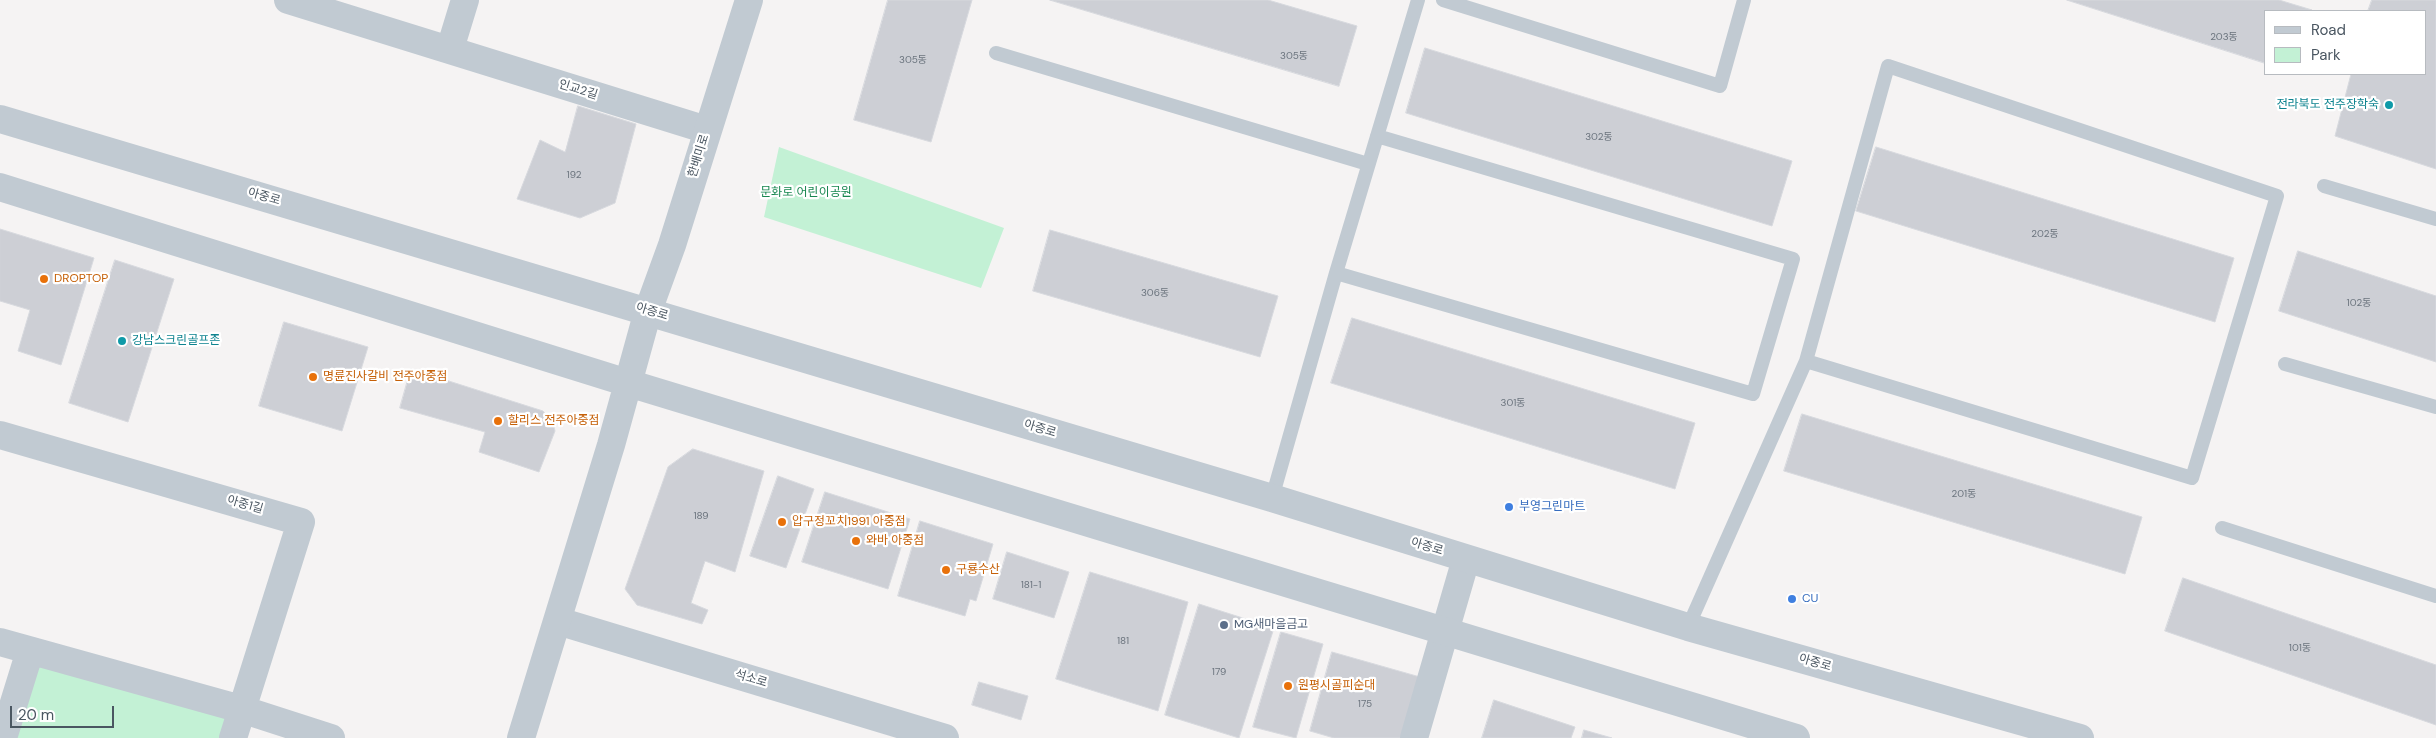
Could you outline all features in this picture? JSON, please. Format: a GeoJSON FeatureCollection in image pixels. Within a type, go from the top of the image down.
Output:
{"type":"FeatureCollection","features":[{"type":"Feature","properties":{"kind":"street","name":"인교2길"},"geometry":{"type":"LineString","coordinates":[[288,0],[707,130]]}},
{"type":"Feature","properties":{"kind":"street"},"geometry":{"type":"LineString","coordinates":[[450,49],[465,0]]}},
{"type":"Feature","properties":{"kind":"street","name":"한배미로"},"geometry":{"type":"LineString","coordinates":[[648,311],[672,245],[707,130],[750,0]]}},
{"type":"Feature","properties":{"kind":"street","name":"아중로"},"geometry":{"type":"LineString","coordinates":[[0,119],[1272,498],[1688,627],[2080,738]]}},
{"type":"Feature","properties":{"kind":"street"},"geometry":{"type":"LineString","coordinates":[[0,187],[628,383],[1796,738]]}},
{"type":"Feature","properties":{"kind":"street"},"geometry":{"type":"LineString","coordinates":[[522,738],[648,311]]}},
{"type":"Feature","properties":{"kind":"street","name":"아중1길"},"geometry":{"type":"LineString","coordinates":[[0,435],[301,522],[233,738]]}},
{"type":"Feature","properties":{"kind":"street"},"geometry":{"type":"LineString","coordinates":[[1414,738],[1466,559]]}},
{"type":"Feature","properties":{"kind":"street","name":"석소로"},"geometry":{"type":"LineString","coordinates":[[558,621],[944,738]]}},
{"type":"Feature","properties":{"kind":"street"},"geometry":{"type":"LineString","coordinates":[[0,642],[30,652],[241,709],[331,738]]}},
{"type":"Feature","properties":{"kind":"street"},"geometry":{"type":"LineString","coordinates":[[3,738],[30,652]]}},
{"type":"Feature","properties":{"kind":"lane"},"geometry":{"type":"LineString","coordinates":[[1272,498],[1336,273],[1418,0]]}},
{"type":"Feature","properties":{"kind":"lane"},"geometry":{"type":"LineString","coordinates":[[1443,0],[1720,86],[1744,0]]}},
{"type":"Feature","properties":{"kind":"lane"},"geometry":{"type":"LineString","coordinates":[[996,52],[1368,164]]}},
{"type":"Feature","properties":{"kind":"lane"},"geometry":{"type":"LineString","coordinates":[[1688,627],[1806,361],[1888,66],[2277,196],[2192,478],[1806,361]]}},
{"type":"Feature","properties":{"kind":"lane"},"geometry":{"type":"LineString","coordinates":[[1336,273],[1753,394],[1756,385],[1793,259],[1377,136]]}},
{"type":"Feature","properties":{"kind":"lane"},"geometry":{"type":"LineString","coordinates":[[2324,186],[2436,219]]}},
{"type":"Feature","properties":{"kind":"lane"},"geometry":{"type":"LineString","coordinates":[[2285,364],[2436,407]]}},
{"type":"Feature","properties":{"kind":"lane"},"geometry":{"type":"LineString","coordinates":[[2222,528],[2436,596]]}},
{"type":"Feature","properties":{"kind":"green space","name":"문화로 어린이공원"},"geometry":{"type":"Polygon","coordinates":[[[779,147],[1004,228],[981,288],[764,217],[779,147]]]}},
{"type":"Feature","properties":{"kind":"green space"},"geometry":{"type":"Polygon","coordinates":[[[30,651],[241,709],[233,738],[3,738],[30,651]]]}},
{"type":"Feature","properties":{"kind":"building"},"geometry":{"type":"Polygon","coordinates":[[[888,0],[972,0],[931,142],[854,120],[888,0]]]}},
{"type":"Feature","properties":{"kind":"building"},"geometry":{"type":"Polygon","coordinates":[[[1050,0],[1268,0],[1357,26],[1339,86],[1050,0]]]}},
{"type":"Feature","properties":{"kind":"building"},"geometry":{"type":"Polygon","coordinates":[[[2067,0],[2279,0],[2312,10],[2264,10],[2264,63],[2067,0]]]}},
{"type":"Feature","properties":{"kind":"building","name":"전라북도 전주장학숙"},"geometry":{"type":"Polygon","coordinates":[[[2372,0],[2436,0],[2436,169],[2335,136],[2351,75],[2426,75],[2426,10],[2368,10],[2372,0]]]}},
{"type":"Feature","properties":{"kind":"building"},"geometry":{"type":"Polygon","coordinates":[[[1425,48],[1792,161],[1772,226],[1406,113],[1425,48]]]}},
{"type":"Feature","properties":{"kind":"building"},"geometry":{"type":"Polygon","coordinates":[[[578,106],[636,124],[615,203],[580,218],[517,199],[540,140],[565,152],[578,106]]]}},
{"type":"Feature","properties":{"kind":"building"},"geometry":{"type":"Polygon","coordinates":[[[1876,147],[2234,258],[2215,322],[1856,211],[1876,147]]]}},
{"type":"Feature","properties":{"kind":"building","name":"DROPTOP"},"geometry":{"type":"Polygon","coordinates":[[[0,229],[94,258],[61,365],[18,351],[30,310],[0,301],[0,229]]]}},
{"type":"Feature","properties":{"kind":"building"},"geometry":{"type":"Polygon","coordinates":[[[1050,230],[1278,296],[1260,357],[1033,291],[1050,230]]]}},
{"type":"Feature","properties":{"kind":"building"},"geometry":{"type":"Polygon","coordinates":[[[2298,251],[2436,296],[2436,362],[2279,311],[2298,251]]]}},
{"type":"Feature","properties":{"kind":"building","name":"강남스크린골프존"},"geometry":{"type":"Polygon","coordinates":[[[115,260],[174,279],[128,422],[69,403],[115,260]]]}},
{"type":"Feature","properties":{"kind":"building"},"geometry":{"type":"Polygon","coordinates":[[[1352,318],[1695,423],[1675,489],[1331,383],[1352,318]]]}},
{"type":"Feature","properties":{"kind":"building","name":"명륜진사갈비 전주아중점"},"geometry":{"type":"Polygon","coordinates":[[[284,322],[368,347],[342,431],[259,406],[284,322]]]}},
{"type":"Feature","properties":{"kind":"building","name":"할리스 전주아중점"},"geometry":{"type":"Polygon","coordinates":[[[411,369],[543,411],[553,423],[555,431],[539,472],[479,452],[485,432],[400,408],[411,369]]]}},
{"type":"Feature","properties":{"kind":"building"},"geometry":{"type":"Polygon","coordinates":[[[1802,414],[2142,517],[2125,574],[1784,471],[1802,414]]]}},
{"type":"Feature","properties":{"kind":"building"},"geometry":{"type":"Polygon","coordinates":[[[693,449],[764,471],[735,572],[705,561],[691,603],[708,610],[702,624],[637,605],[625,589],[668,467],[693,449]]]}},
{"type":"Feature","properties":{"kind":"building","name":"압구정꼬치1991 아중점"},"geometry":{"type":"Polygon","coordinates":[[[778,476],[814,489],[786,568],[750,556],[778,476]]]}},
{"type":"Feature","properties":{"kind":"building","name":"와바 아중점"},"geometry":{"type":"Polygon","coordinates":[[[825,492],[910,519],[888,589],[802,562],[825,492]]]}},
{"type":"Feature","properties":{"kind":"building","name":"구룡수산"},"geometry":{"type":"Polygon","coordinates":[[[920,521],[993,544],[976,601],[970,599],[965,616],[898,596],[920,521]]]}},
{"type":"Feature","properties":{"kind":"building"},"geometry":{"type":"Polygon","coordinates":[[[1007,552],[1069,572],[1054,618],[993,599],[1007,552]]]}},
{"type":"Feature","properties":{"kind":"building"},"geometry":{"type":"Polygon","coordinates":[[[1090,572],[1188,602],[1158,711],[1056,679],[1090,572]]]}},
{"type":"Feature","properties":{"kind":"building"},"geometry":{"type":"Polygon","coordinates":[[[2183,578],[2436,665],[2436,725],[2165,631],[2183,578]]]}},
{"type":"Feature","properties":{"kind":"building"},"geometry":{"type":"Polygon","coordinates":[[[1199,604],[1274,628],[1239,738],[1165,715],[1199,604]]]}},
{"type":"Feature","properties":{"kind":"building","name":"원평시골피순대"},"geometry":{"type":"Polygon","coordinates":[[[1281,632],[1323,644],[1296,738],[1253,727],[1281,632]]]}},
{"type":"Feature","properties":{"kind":"building"},"geometry":{"type":"Polygon","coordinates":[[[1332,652],[1420,677],[1403,738],[1334,738],[1310,731],[1332,652]]]}},
{"type":"Feature","properties":{"kind":"building"},"geometry":{"type":"Polygon","coordinates":[[[979,682],[1028,696],[1021,720],[972,705],[979,682]]]}},
{"type":"Feature","properties":{"kind":"building"},"geometry":{"type":"Polygon","coordinates":[[[1494,700],[1575,727],[1571,738],[1482,738],[1494,700]]]}},
{"type":"Feature","properties":{"kind":"building"},"geometry":{"type":"Polygon","coordinates":[[[1584,730],[1612,738],[1582,738],[1584,730]]]}},
{"type":"Feature","properties":{"kind":"place","name":"전라북도 전주장학숙"},"geometry":{"type":"Point","coordinates":[2389,105]}},
{"type":"Feature","properties":{"kind":"place","name":"DROPTOP"},"geometry":{"type":"Point","coordinates":[44,279]}},
{"type":"Feature","properties":{"kind":"place","name":"강남스크린골프존"},"geometry":{"type":"Point","coordinates":[122,341]}},
{"type":"Feature","properties":{"kind":"place","name":"명륜진사갈비 전주아중점"},"geometry":{"type":"Point","coordinates":[313,377]}},
{"type":"Feature","properties":{"kind":"place","name":"할리스 전주아중점"},"geometry":{"type":"Point","coordinates":[498,421]}},
{"type":"Feature","properties":{"kind":"place","name":"부영그린마트"},"geometry":{"type":"Point","coordinates":[1509,507]}},
{"type":"Feature","properties":{"kind":"place","name":"압구정꼬치1991 아중점"},"geometry":{"type":"Point","coordinates":[782,522]}},
{"type":"Feature","properties":{"kind":"place","name":"와바 아중점"},"geometry":{"type":"Point","coordinates":[856,541]}},
{"type":"Feature","properties":{"kind":"place","name":"구룡수산"},"geometry":{"type":"Point","coordinates":[946,570]}},
{"type":"Feature","properties":{"kind":"place","name":"CU"},"geometry":{"type":"Point","coordinates":[1792,599]}},
{"type":"Feature","properties":{"kind":"place","name":"MG새마을금고"},"geometry":{"type":"Point","coordinates":[1224,625]}},
{"type":"Feature","properties":{"kind":"place","name":"원평시골피순대"},"geometry":{"type":"Point","coordinates":[1288,686]}}]}
